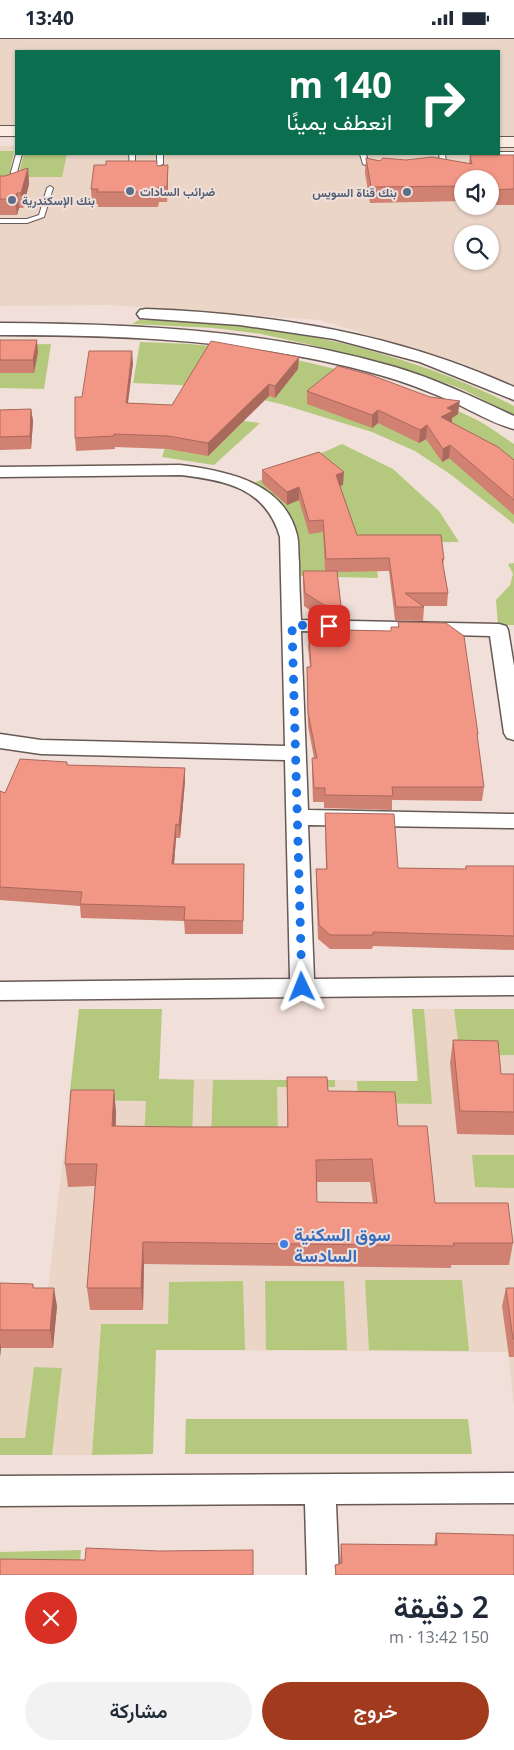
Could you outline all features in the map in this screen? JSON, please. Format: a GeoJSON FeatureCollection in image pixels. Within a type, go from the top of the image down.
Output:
{"type":"FeatureCollection","features":[{"type":"Feature","properties":{"kind":"main road"},"geometry":{"type":"LineString","coordinates":[[0,131],[15,131]]}},
{"type":"Feature","properties":{"kind":"main road"},"geometry":{"type":"LineString","coordinates":[[500,132],[514,132]]}},
{"type":"Feature","properties":{"kind":"main road"},"geometry":{"type":"LineString","coordinates":[[500,142],[514,142]]}},
{"type":"Feature","properties":{"kind":"main road"},"geometry":{"type":"LineString","coordinates":[[0,145],[15,145]]}},
{"type":"Feature","properties":{"kind":"street"},"geometry":{"type":"LineString","coordinates":[[0,314],[120,319],[309,350],[370,365],[428,383],[482,406],[514,423]]}},
{"type":"Feature","properties":{"kind":"street"},"geometry":{"type":"LineString","coordinates":[[0,329],[182,315],[258,322],[326,333],[378,345],[442,364],[514,394]]}},
{"type":"Feature","properties":{"kind":"street"},"geometry":{"type":"LineString","coordinates":[[0,472],[180,470],[213,474],[243,484],[267,498],[276,507],[288,527],[302,987]]}},
{"type":"Feature","properties":{"kind":"street"},"geometry":{"type":"LineString","coordinates":[[292,625],[499,630],[514,733]]}},
{"type":"Feature","properties":{"kind":"street"},"geometry":{"type":"LineString","coordinates":[[0,741],[41,747],[294,753]]}},
{"type":"Feature","properties":{"kind":"street"},"geometry":{"type":"LineString","coordinates":[[297,817],[514,821]]}},
{"type":"Feature","properties":{"kind":"street"},"geometry":{"type":"LineString","coordinates":[[0,991],[514,986]]}},
{"type":"Feature","properties":{"kind":"street"},"geometry":{"type":"LineString","coordinates":[[0,1491],[514,1488]]}},
{"type":"Feature","properties":{"kind":"street"},"geometry":{"type":"LineString","coordinates":[[320,1489],[323,1575]]}},
{"type":"Feature","properties":{"kind":"lane"},"geometry":{"type":"LineString","coordinates":[[0,36],[514,36]]}},
{"type":"Feature","properties":{"kind":"lane"},"geometry":{"type":"LineString","coordinates":[[500,154],[514,154]]}},
{"type":"Feature","properties":{"kind":"lane"},"geometry":{"type":"LineString","coordinates":[[11,183],[19,155]]}},
{"type":"Feature","properties":{"kind":"lane"},"geometry":{"type":"LineString","coordinates":[[132,155],[132,166],[146,169],[160,164],[160,155]]}},
{"type":"Feature","properties":{"kind":"lane"},"geometry":{"type":"LineString","coordinates":[[363,155],[366,164],[383,169]]}},
{"type":"Feature","properties":{"kind":"lane"},"geometry":{"type":"LineString","coordinates":[[428,169],[443,162],[442,155]]}},
{"type":"Feature","properties":{"kind":"lane"},"geometry":{"type":"LineString","coordinates":[[0,221],[28,221],[40,217],[50,188]]}},
{"type":"Feature","properties":{"kind":"shaded area"},"geometry":{"type":"Polygon","coordinates":[[[0,35],[514,35],[514,138],[500,138],[500,50],[15,50],[15,138],[0,138],[0,35]]]}},
{"type":"Feature","properties":{"kind":"shaded area"},"geometry":{"type":"Polygon","coordinates":[[[500,144],[514,144],[514,389],[470,366],[320,320],[109,305],[0,306],[0,146],[15,146],[15,155],[500,155],[500,144]]]}},
{"type":"Feature","properties":{"kind":"shaded area","name":"سوق السكنية السادسة"},"geometry":{"type":"Polygon","coordinates":[[[412,1009],[514,1009],[514,1407],[508,1352],[156,1350],[101,1324],[92,1455],[0,1455],[0,1290],[48,1290],[72,1078],[417,1081],[412,1009]]]}},
{"type":"Feature","properties":{"kind":"green space"},"geometry":{"type":"Polygon","coordinates":[[[0,151],[14,151],[9,177],[0,177],[0,151]]]}},
{"type":"Feature","properties":{"kind":"green space"},"geometry":{"type":"Polygon","coordinates":[[[24,155],[67,155],[62,177],[18,177],[24,155]]]}},
{"type":"Feature","properties":{"kind":"green space"},"geometry":{"type":"Polygon","coordinates":[[[139,320],[186,321],[283,331],[380,353],[427,368],[472,386],[514,406],[514,415],[462,389],[423,375],[307,344],[261,334],[214,328],[132,324],[139,320]]]}},
{"type":"Feature","properties":{"kind":"green space"},"geometry":{"type":"Polygon","coordinates":[[[140,342],[178,343],[236,349],[307,362],[379,381],[414,393],[479,421],[514,444],[514,524],[450,474],[415,451],[372,432],[281,404],[229,392],[180,385],[133,383],[140,342]]]}},
{"type":"Feature","properties":{"kind":"green space"},"geometry":{"type":"Polygon","coordinates":[[[51,344],[44,389],[0,388],[0,345],[51,344]]]}},
{"type":"Feature","properties":{"kind":"green space"},"geometry":{"type":"Polygon","coordinates":[[[177,412],[260,423],[214,465],[162,457],[177,412]]]}},
{"type":"Feature","properties":{"kind":"green space"},"geometry":{"type":"Polygon","coordinates":[[[342,444],[393,469],[439,511],[459,542],[374,543],[378,578],[296,576],[282,509],[254,483],[342,444]]]}},
{"type":"Feature","properties":{"kind":"green space"},"geometry":{"type":"Polygon","coordinates":[[[514,563],[514,625],[498,625],[496,600],[510,585],[513,574],[508,564],[514,563]]]}},
{"type":"Feature","properties":{"kind":"green space"},"geometry":{"type":"Polygon","coordinates":[[[79,1009],[162,1009],[159,1079],[194,1080],[192,1136],[144,1136],[146,1101],[69,1100],[79,1009]]]}},
{"type":"Feature","properties":{"kind":"green space"},"geometry":{"type":"Polygon","coordinates":[[[412,1009],[424,1009],[432,1104],[358,1103],[357,1081],[418,1081],[412,1009]]]}},
{"type":"Feature","properties":{"kind":"green space"},"geometry":{"type":"Polygon","coordinates":[[[454,1009],[514,1009],[514,1055],[460,1056],[454,1009]]]}},
{"type":"Feature","properties":{"kind":"green space"},"geometry":{"type":"Polygon","coordinates":[[[213,1080],[335,1080],[335,1087],[277,1087],[278,1138],[211,1137],[213,1080]]]}},
{"type":"Feature","properties":{"kind":"green space"},"geometry":{"type":"Polygon","coordinates":[[[472,1155],[514,1155],[514,1188],[475,1187],[472,1155]]]}},
{"type":"Feature","properties":{"kind":"green space"},"geometry":{"type":"Polygon","coordinates":[[[365,1280],[462,1280],[469,1351],[369,1350],[365,1280]]]}},
{"type":"Feature","properties":{"kind":"green space"},"geometry":{"type":"Polygon","coordinates":[[[243,1281],[245,1350],[156,1350],[153,1454],[92,1455],[101,1324],[168,1324],[169,1282],[243,1281]]]}},
{"type":"Feature","properties":{"kind":"green space"},"geometry":{"type":"Polygon","coordinates":[[[265,1281],[344,1281],[347,1350],[266,1350],[265,1281]]]}},
{"type":"Feature","properties":{"kind":"green space"},"geometry":{"type":"Polygon","coordinates":[[[34,1367],[62,1368],[52,1455],[0,1455],[0,1438],[25,1438],[34,1367]]]}},
{"type":"Feature","properties":{"kind":"green space"},"geometry":{"type":"Polygon","coordinates":[[[186,1419],[468,1419],[472,1454],[185,1454],[186,1419]]]}},
{"type":"Feature","properties":{"kind":"green space"},"geometry":{"type":"Polygon","coordinates":[[[81,1550],[79,1575],[0,1575],[0,1552],[81,1550]]]}},
{"type":"Feature","properties":{"kind":"building"},"geometry":{"type":"Polygon","coordinates":[[[470,155],[514,155],[514,189],[499,190],[499,170],[454,170],[454,186],[371,187],[366,158],[380,161],[383,158],[406,160],[432,157],[472,164],[470,155]]]}},
{"type":"Feature","properties":{"kind":"building"},"geometry":{"type":"Polygon","coordinates":[[[106,161],[157,161],[157,166],[168,165],[167,187],[158,187],[158,192],[97,192],[98,189],[91,189],[94,165],[106,165],[106,161]]]}},
{"type":"Feature","properties":{"kind":"building"},"geometry":{"type":"Polygon","coordinates":[[[28,168],[21,193],[17,193],[15,199],[0,199],[0,176],[28,168]]]}},
{"type":"Feature","properties":{"kind":"building"},"geometry":{"type":"Polygon","coordinates":[[[0,340],[37,340],[33,360],[0,360],[0,340]]]}},
{"type":"Feature","properties":{"kind":"building"},"geometry":{"type":"Polygon","coordinates":[[[211,341],[299,357],[275,386],[269,384],[208,443],[168,436],[114,434],[114,436],[75,438],[75,397],[82,397],[89,351],[132,351],[126,403],[172,405],[211,341]]]}},
{"type":"Feature","properties":{"kind":"building"},"geometry":{"type":"Polygon","coordinates":[[[338,366],[371,375],[430,397],[460,401],[447,408],[453,411],[441,417],[498,447],[514,460],[514,500],[450,445],[443,449],[427,425],[420,430],[378,410],[372,415],[307,391],[338,366]]]}},
{"type":"Feature","properties":{"kind":"building"},"geometry":{"type":"Polygon","coordinates":[[[31,409],[30,436],[0,437],[0,410],[31,409]]]}},
{"type":"Feature","properties":{"kind":"building"},"geometry":{"type":"Polygon","coordinates":[[[319,452],[344,472],[336,475],[357,535],[441,535],[444,559],[442,559],[448,593],[405,593],[424,607],[396,607],[389,558],[326,559],[323,520],[309,521],[299,487],[287,492],[262,470],[319,452]]]}},
{"type":"Feature","properties":{"kind":"building"},"geometry":{"type":"Polygon","coordinates":[[[303,571],[337,571],[341,606],[324,605],[305,593],[303,571]]]}},
{"type":"Feature","properties":{"kind":"building"},"geometry":{"type":"Polygon","coordinates":[[[335,620],[342,621],[343,630],[391,631],[391,627],[399,627],[398,622],[446,623],[464,636],[484,787],[392,787],[393,796],[325,795],[325,788],[314,788],[312,758],[317,758],[308,713],[307,667],[311,667],[309,633],[335,620]]]}},
{"type":"Feature","properties":{"kind":"building"},"geometry":{"type":"Polygon","coordinates":[[[20,759],[67,762],[67,765],[185,768],[179,825],[176,824],[172,864],[244,864],[243,921],[184,920],[185,907],[80,904],[82,892],[0,887],[0,791],[5,793],[20,759]]]}},
{"type":"Feature","properties":{"kind":"building"},"geometry":{"type":"Polygon","coordinates":[[[325,813],[394,814],[398,868],[466,869],[466,866],[514,866],[514,936],[373,932],[373,935],[330,935],[319,925],[316,869],[327,869],[325,813]]]}},
{"type":"Feature","properties":{"kind":"building"},"geometry":{"type":"Polygon","coordinates":[[[453,1040],[498,1041],[501,1074],[514,1074],[514,1112],[460,1111],[453,1040]]]}},
{"type":"Feature","properties":{"kind":"building"},"geometry":{"type":"Polygon","coordinates":[[[287,1077],[327,1077],[328,1091],[395,1092],[398,1126],[427,1126],[435,1203],[508,1203],[513,1243],[453,1243],[454,1246],[143,1242],[141,1288],[87,1288],[97,1164],[65,1164],[71,1090],[114,1090],[112,1126],[288,1127],[287,1077]],[[372,1159],[316,1160],[317,1202],[377,1203],[372,1159]]]}},
{"type":"Feature","properties":{"kind":"building"},"geometry":{"type":"Polygon","coordinates":[[[0,1283],[33,1284],[33,1288],[54,1288],[50,1330],[0,1330],[0,1283]]]}},
{"type":"Feature","properties":{"kind":"building"},"geometry":{"type":"Polygon","coordinates":[[[506,1288],[514,1288],[514,1339],[513,1339],[506,1288]]]}},
{"type":"Feature","properties":{"kind":"building"},"geometry":{"type":"Polygon","coordinates":[[[436,1533],[514,1535],[514,1575],[336,1575],[335,1565],[342,1563],[341,1544],[437,1545],[436,1533]]]}},
{"type":"Feature","properties":{"kind":"building"},"geometry":{"type":"Polygon","coordinates":[[[86,1548],[160,1551],[253,1550],[253,1575],[0,1575],[0,1559],[85,1560],[86,1548]]]}},
{"type":"Feature","properties":{"kind":"place","name":"ضرائب السادات"},"geometry":{"type":"Point","coordinates":[130,191]}},
{"type":"Feature","properties":{"kind":"place","name":"بنك قناة السويس"},"geometry":{"type":"Point","coordinates":[407,192]}},
{"type":"Feature","properties":{"kind":"place","name":"بنك الإسكندرية"},"geometry":{"type":"Point","coordinates":[12,200]}},
{"type":"Feature","properties":{"kind":"place","name":"سوق السكنية السادسة"},"geometry":{"type":"Point","coordinates":[284,1244]}},
{"type":"Feature","properties":{"kind":"route"},"geometry":{"type":"LineString","coordinates":[[302,987],[294,753],[292,625],[329,626]]}}]}
